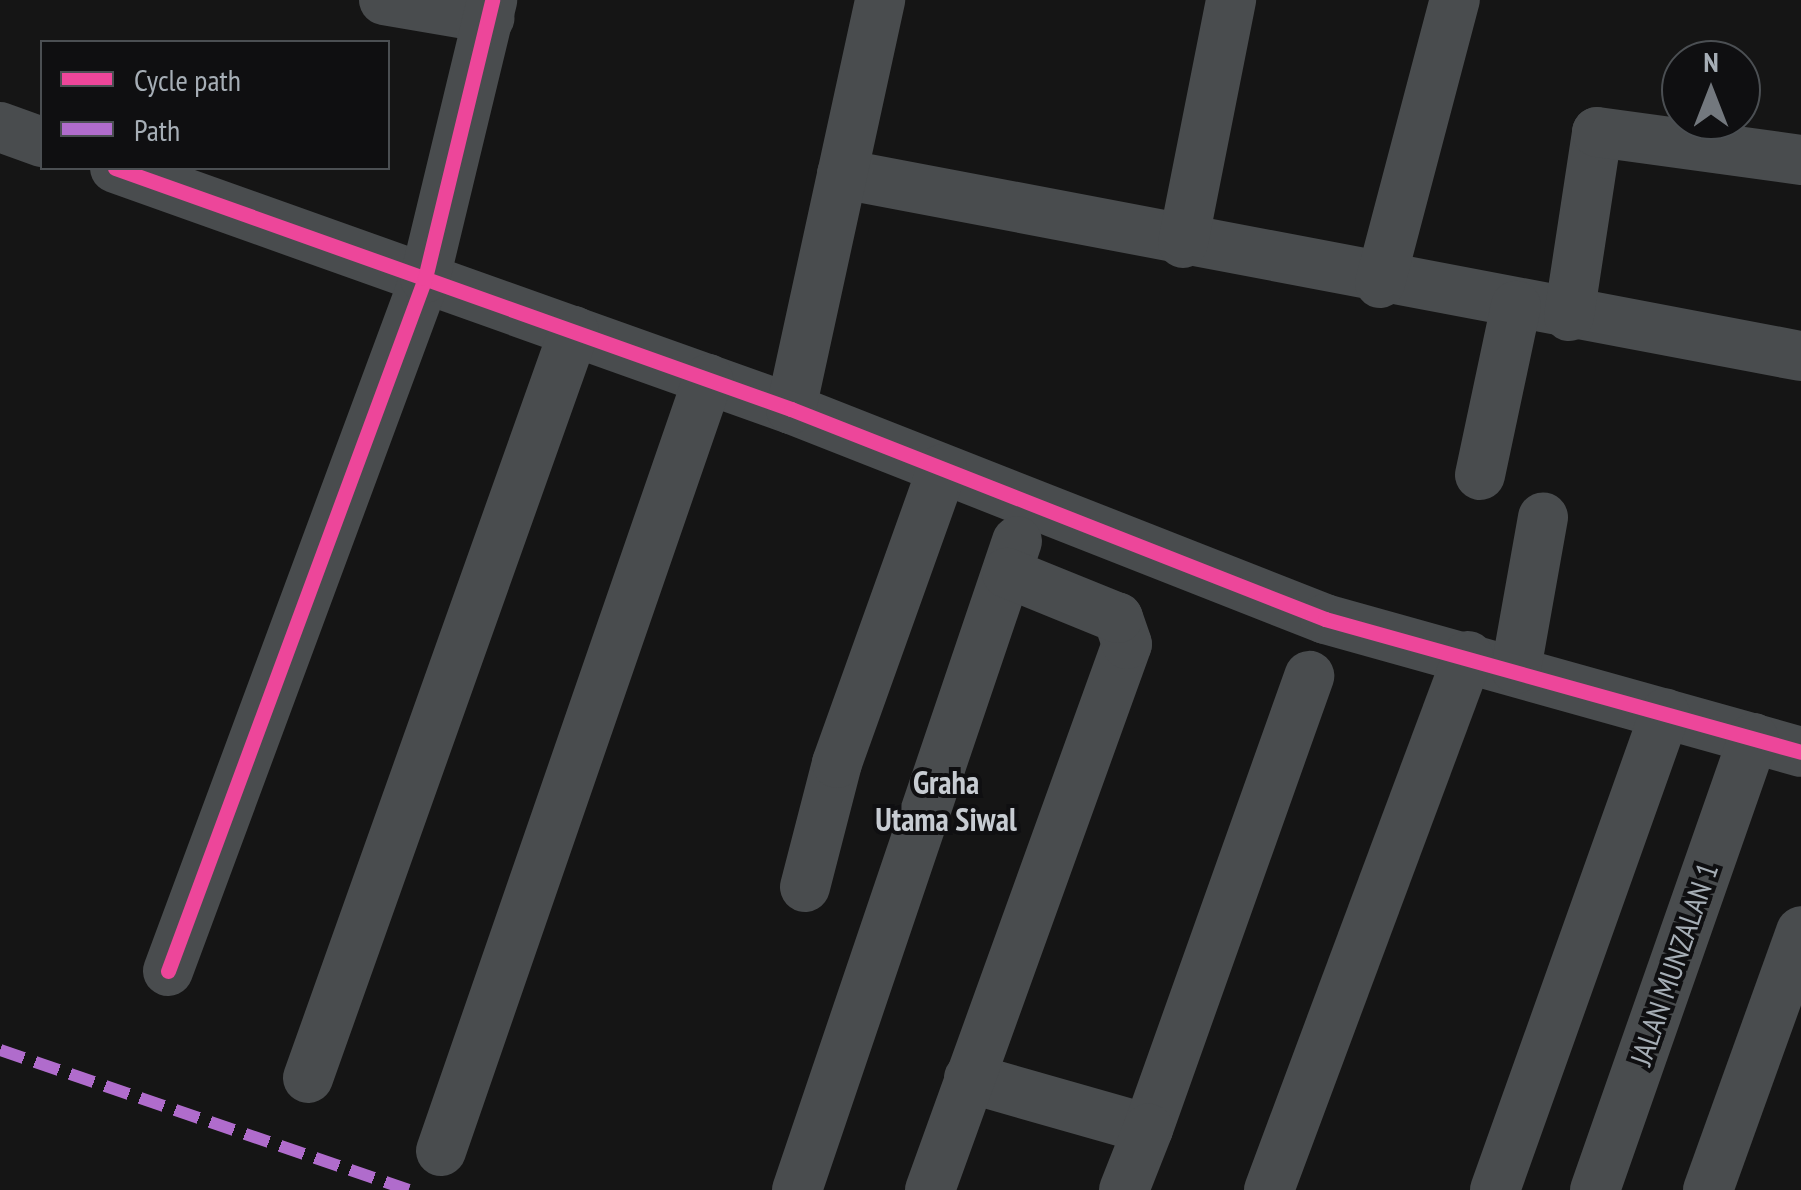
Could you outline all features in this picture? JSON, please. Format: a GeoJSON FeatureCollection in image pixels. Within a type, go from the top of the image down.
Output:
{"type":"FeatureCollection","features":[{"type":"Feature","properties":{"kind":"street"},"geometry":{"type":"LineString","coordinates":[[168,971],[425,278],[490,9],[384,0]]}},
{"type":"Feature","properties":{"kind":"street"},"geometry":{"type":"LineString","coordinates":[[792,408],[880,0]]}},
{"type":"Feature","properties":{"kind":"street"},"geometry":{"type":"LineString","coordinates":[[1182,243],[1231,0]]}},
{"type":"Feature","properties":{"kind":"street"},"geometry":{"type":"LineString","coordinates":[[1380,283],[1455,0]]}},
{"type":"Feature","properties":{"kind":"street"},"geometry":{"type":"LineString","coordinates":[[0,126],[40,141]]}},
{"type":"Feature","properties":{"kind":"street"},"geometry":{"type":"LineString","coordinates":[[1568,316],[1597,132],[1801,160]]}},
{"type":"Feature","properties":{"kind":"street"},"geometry":{"type":"LineString","coordinates":[[121,170],[792,408],[1027,508],[1325,619],[1801,752]]}},
{"type":"Feature","properties":{"kind":"street"},"geometry":{"type":"LineString","coordinates":[[842,174],[1380,283],[1801,356]]}},
{"type":"Feature","properties":{"kind":"street"},"geometry":{"type":"LineString","coordinates":[[1480,475],[1516,306]]}},
{"type":"Feature","properties":{"kind":"street"},"geometry":{"type":"LineString","coordinates":[[308,1078],[574,331]]}},
{"type":"Feature","properties":{"kind":"street"},"geometry":{"type":"LineString","coordinates":[[441,1151],[708,379]]}},
{"type":"Feature","properties":{"kind":"street"},"geometry":{"type":"LineString","coordinates":[[804,887],[837,763],[942,470]]}},
{"type":"Feature","properties":{"kind":"street"},"geometry":{"type":"LineString","coordinates":[[796,1190],[1027,508]]}},
{"type":"Feature","properties":{"kind":"street"},"geometry":{"type":"LineString","coordinates":[[1516,670],[1543,517]]}},
{"type":"Feature","properties":{"kind":"street"},"geometry":{"type":"LineString","coordinates":[[930,1190],[1128,644],[1118,618],[1008,572]]}},
{"type":"Feature","properties":{"kind":"street"},"geometry":{"type":"LineString","coordinates":[[1268,1190],[1468,656]]}},
{"type":"Feature","properties":{"kind":"street"},"geometry":{"type":"LineString","coordinates":[[1124,1190],[1309,676]]}},
{"type":"Feature","properties":{"kind":"street"},"geometry":{"type":"LineString","coordinates":[[1495,1190],[1664,713]]}},
{"type":"Feature","properties":{"kind":"street","name":"JALAN MUNZALAN 1"},"geometry":{"type":"LineString","coordinates":[[1594,1190],[1753,738]]}},
{"type":"Feature","properties":{"kind":"street"},"geometry":{"type":"LineString","coordinates":[[1708,1190],[1801,931]]}},
{"type":"Feature","properties":{"kind":"street"},"geometry":{"type":"LineString","coordinates":[[970,1078],[1148,1129]]}},
{"type":"Feature","properties":{"kind":"marked path"},"geometry":{"type":"LineString","coordinates":[[0,1050],[409,1190]]}},
{"type":"Feature","properties":{"kind":"cycle path"},"geometry":{"type":"LineString","coordinates":[[168,971],[425,278],[492,0]]}},
{"type":"Feature","properties":{"kind":"cycle path"},"geometry":{"type":"LineString","coordinates":[[121,170],[791,409],[1325,619],[1801,752]]}},
{"type":"Feature","properties":{"kind":"district","name":"Graha Utama Siwal"},"geometry":{"type":"Point","coordinates":[946,802]}}]}
